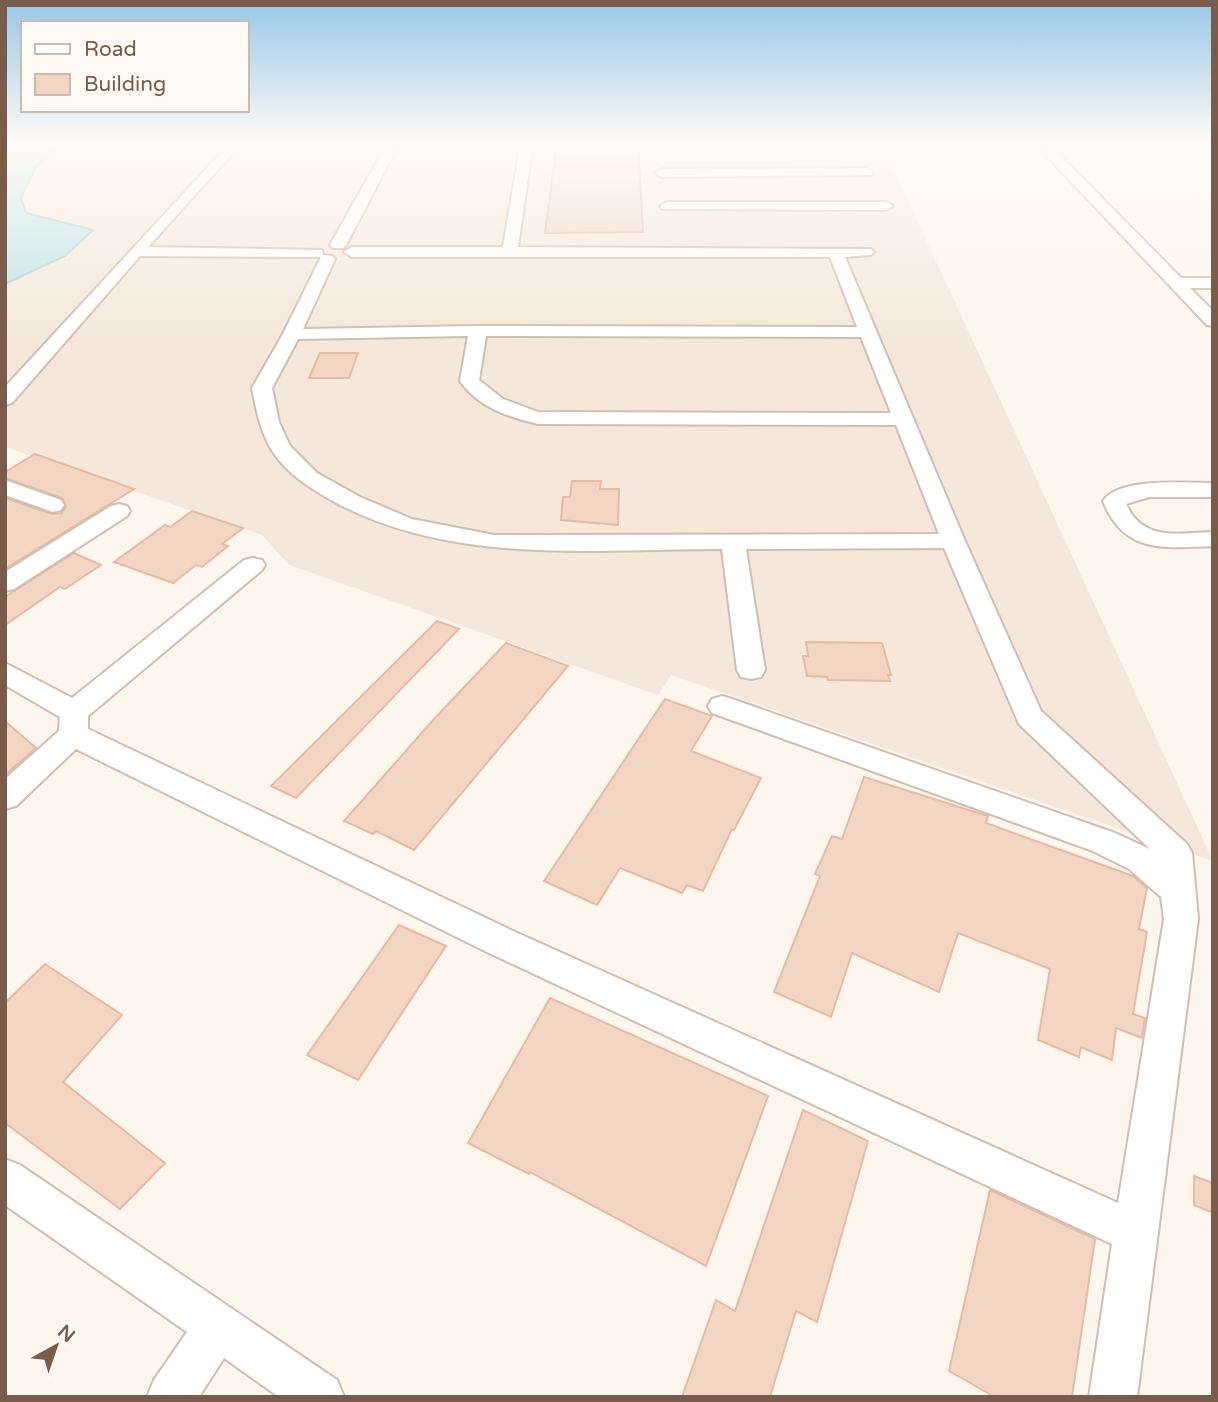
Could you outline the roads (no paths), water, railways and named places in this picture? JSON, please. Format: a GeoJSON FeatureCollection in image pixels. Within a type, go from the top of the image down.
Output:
{"type":"FeatureCollection","features":[{"type":"Feature","properties":{"kind":"street"},"geometry":{"type":"LineString","coordinates":[[5,399],[176,207]]}},
{"type":"Feature","properties":{"kind":"street"},"geometry":{"type":"LineString","coordinates":[[358,207],[262,388],[269,422],[281,448],[309,478],[352,502],[406,525],[494,541],[953,541]]}},
{"type":"Feature","properties":{"kind":"street"},"geometry":{"type":"LineString","coordinates":[[510,251],[517,207]]}},
{"type":"Feature","properties":{"kind":"street"},"geometry":{"type":"LineString","coordinates":[[1103,207],[1213,321]]}},
{"type":"Feature","properties":{"kind":"street"},"geometry":{"type":"LineString","coordinates":[[136,251],[510,251],[670,245],[866,252]]}},
{"type":"Feature","properties":{"kind":"street"},"geometry":{"type":"LineString","coordinates":[[836,253],[902,419],[1029,718],[1176,853],[1181,919],[1113,1397]]}},
{"type":"Feature","properties":{"kind":"street"},"geometry":{"type":"LineString","coordinates":[[1176,283],[1213,283]]}},
{"type":"Feature","properties":{"kind":"street"},"geometry":{"type":"LineString","coordinates":[[292,334],[478,331],[866,332]]}},
{"type":"Feature","properties":{"kind":"street"},"geometry":{"type":"LineString","coordinates":[[478,331],[469,380],[482,396],[499,407],[526,416],[550,420],[902,419]]}},
{"type":"Feature","properties":{"kind":"street"},"geometry":{"type":"LineString","coordinates":[[7,490],[54,505]]}},
{"type":"Feature","properties":{"kind":"street"},"geometry":{"type":"LineString","coordinates":[[1213,490],[1140,492],[1114,501],[1118,514],[1133,531],[1151,540],[1213,539]]}},
{"type":"Feature","properties":{"kind":"street"},"geometry":{"type":"LineString","coordinates":[[5,583],[119,511]]}},
{"type":"Feature","properties":{"kind":"street"},"geometry":{"type":"LineString","coordinates":[[733,541],[751,670]]}},
{"type":"Feature","properties":{"kind":"street"},"geometry":{"type":"LineString","coordinates":[[5,797],[74,724],[253,565]]}},
{"type":"Feature","properties":{"kind":"street"},"geometry":{"type":"LineString","coordinates":[[5,672],[74,724],[501,942],[1135,1233]]}},
{"type":"Feature","properties":{"kind":"street"},"geometry":{"type":"LineString","coordinates":[[722,706],[1104,842],[1140,859],[1177,890]]}},
{"type":"Feature","properties":{"kind":"street"},"geometry":{"type":"LineString","coordinates":[[5,1180],[320,1397]]}},
{"type":"Feature","properties":{"kind":"street"},"geometry":{"type":"LineString","coordinates":[[171,1397],[218,1326]]}},
{"type":"Feature","properties":{"kind":"water"},"geometry":{"type":"Polygon","coordinates":[[[5,207],[24,207],[26,213],[93,230],[65,256],[5,284],[5,207]]]}}]}
